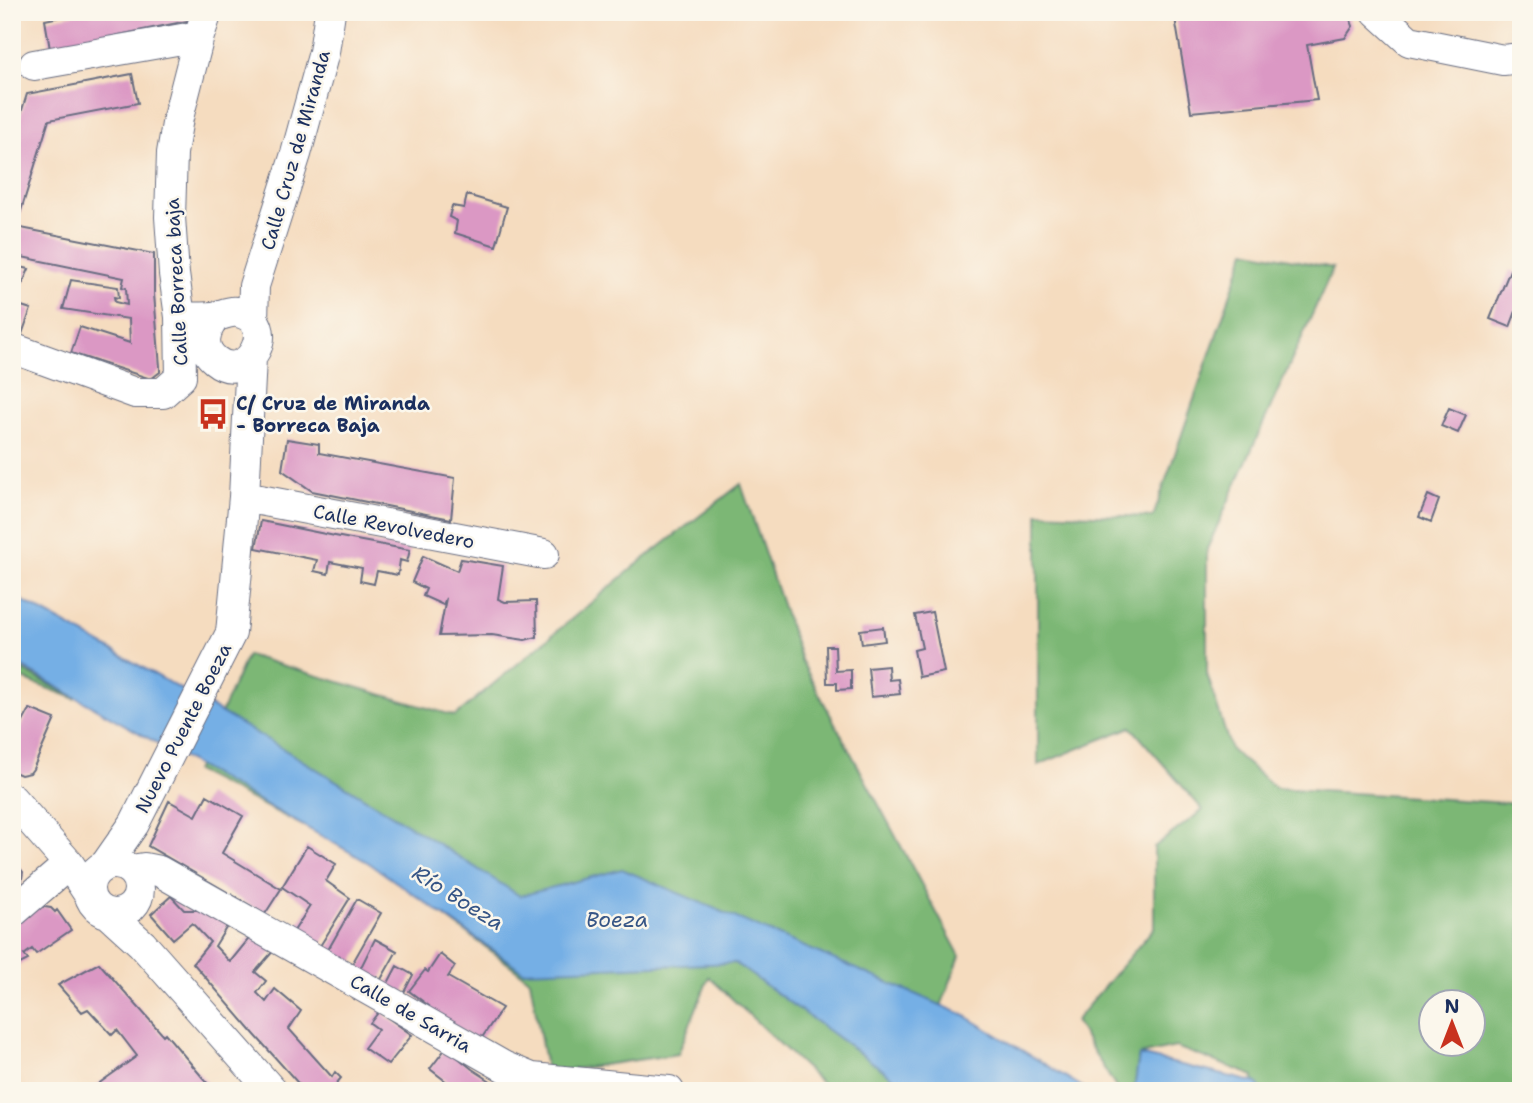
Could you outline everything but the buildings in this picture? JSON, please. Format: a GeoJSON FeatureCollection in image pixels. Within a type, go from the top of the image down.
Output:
{"type":"FeatureCollection","features":[{"type":"Feature","properties":{"kind":"street","name":"Calle Cruz de Miranda"},"geometry":{"type":"LineString","coordinates":[[232,316],[254,286],[280,209],[324,52],[330,12]]}},
{"type":"Feature","properties":{"kind":"street"},"geometry":{"type":"LineString","coordinates":[[1377,12],[1409,41],[1503,60],[1521,58]]}},
{"type":"Feature","properties":{"kind":"street"},"geometry":{"type":"LineString","coordinates":[[34,65],[203,24]]}},
{"type":"Feature","properties":{"kind":"street","name":"Calle Borreca baja"},"geometry":{"type":"LineString","coordinates":[[12,348],[135,393],[163,393],[181,377],[180,317],[170,217],[172,153],[178,118],[203,24]]}},
{"type":"Feature","properties":{"kind":"street"},"geometry":{"type":"LineString","coordinates":[[230,361],[208,352],[204,342],[206,328],[232,316]]}},
{"type":"Feature","properties":{"kind":"street"},"geometry":{"type":"LineString","coordinates":[[180,317],[232,316],[259,335],[258,348],[230,361],[181,362]]}},
{"type":"Feature","properties":{"kind":"street"},"geometry":{"type":"LineString","coordinates":[[230,361],[247,437],[244,498]]}},
{"type":"Feature","properties":{"kind":"street","name":"Calle Revolvedero"},"geometry":{"type":"LineString","coordinates":[[244,498],[544,554]]}},
{"type":"Feature","properties":{"kind":"street","name":"Nuevo Puente Boeza"},"geometry":{"type":"LineString","coordinates":[[12,913],[112,882],[131,829],[231,633],[244,498]]}},
{"type":"Feature","properties":{"kind":"street"},"geometry":{"type":"LineString","coordinates":[[12,799],[112,882],[142,944],[272,1091]]}},
{"type":"Feature","properties":{"kind":"street","name":"Calle de Sarria"},"geometry":{"type":"LineString","coordinates":[[112,882],[144,869],[159,871],[503,1066],[532,1077],[669,1091]]}},
{"type":"Feature","properties":{"kind":"green space"},"geometry":{"type":"Polygon","coordinates":[[[1246,250],[1333,268],[1207,549],[1207,674],[1231,750],[1276,788],[1521,804],[1521,1091],[1253,1091],[1254,1076],[1176,1047],[1139,1055],[1134,1091],[1118,1091],[1075,1021],[1154,928],[1154,847],[1203,810],[1131,727],[1038,765],[1038,513],[1153,517],[1246,250]]]}},
{"type":"Feature","properties":{"kind":"green space"},"geometry":{"type":"Polygon","coordinates":[[[741,484],[801,660],[960,956],[909,1091],[830,1091],[709,977],[678,1054],[547,1073],[530,980],[365,857],[195,771],[247,655],[455,716],[640,562],[741,484]]]}},
{"type":"Feature","properties":{"kind":"green space"},"geometry":{"type":"Polygon","coordinates":[[[12,664],[76,699],[12,675],[12,664]]]}},
{"type":"Feature","properties":{"kind":"water","name":"Boeza"},"geometry":{"type":"Polygon","coordinates":[[[12,595],[269,741],[520,896],[622,869],[964,1015],[1089,1091],[912,1091],[735,963],[523,971],[369,863],[12,661],[12,595]]]}},
{"type":"Feature","properties":{"kind":"water"},"geometry":{"type":"Polygon","coordinates":[[[1139,1055],[1257,1083],[1262,1091],[1134,1091],[1139,1055]]]}},
{"type":"Feature","properties":{"kind":"place","name":"C/ Cruz de Miranda - Borreca Baja"},"geometry":{"type":"Point","coordinates":[213,414]}},
{"type":"Feature","properties":{"kind":"water label","name":"Río Boeza"},"geometry":{"type":"Point","coordinates":[458,898]}}]}
